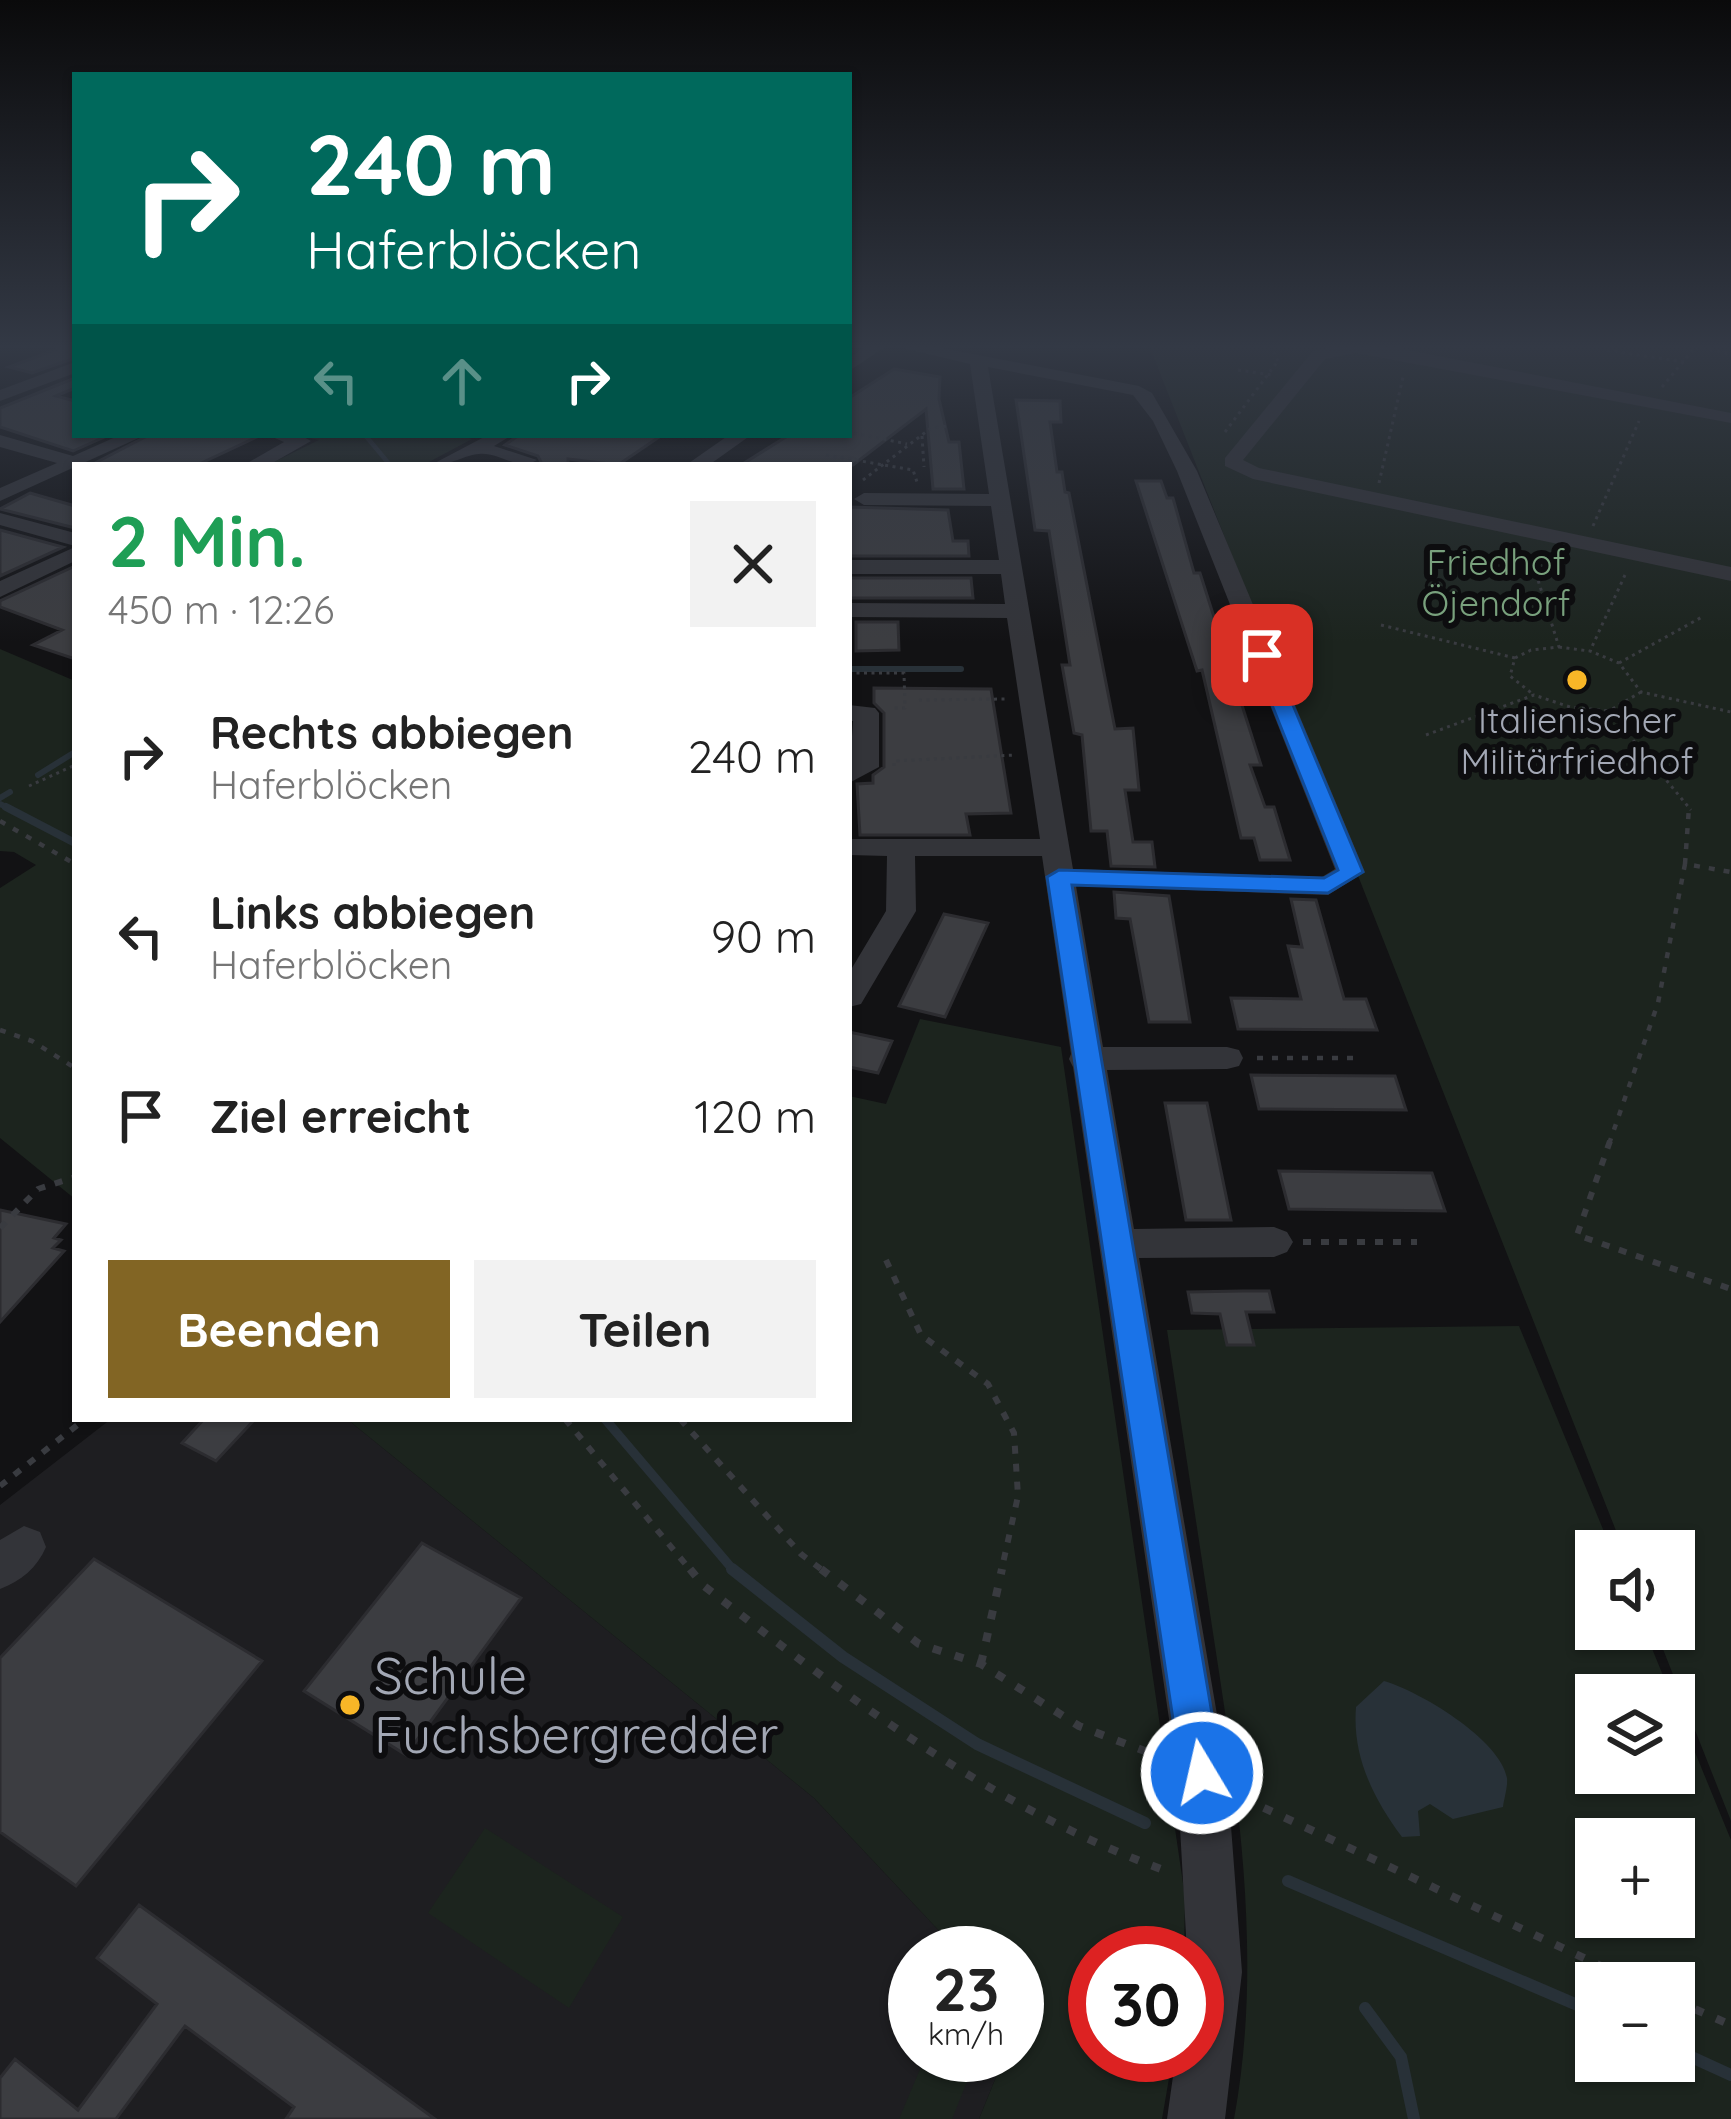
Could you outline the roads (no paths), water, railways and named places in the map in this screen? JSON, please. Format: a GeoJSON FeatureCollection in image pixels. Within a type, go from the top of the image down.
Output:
{"type":"FeatureCollection","features":[{"type":"Feature","properties":{"kind":"street"},"geometry":{"type":"LineString","coordinates":[[10,444],[75,462],[116,444]]}},
{"type":"Feature","properties":{"kind":"street"},"geometry":{"type":"LineString","coordinates":[[260,462],[296,444]]}},
{"type":"Feature","properties":{"kind":"street"},"geometry":{"type":"LineString","coordinates":[[448,462],[486,444]]}},
{"type":"Feature","properties":{"kind":"street"},"geometry":{"type":"LineString","coordinates":[[701,462],[728,444]]}},
{"type":"Feature","properties":{"kind":"street"},"geometry":{"type":"LineString","coordinates":[[986,444],[1003,500],[1085,1059],[1202,1773],[1215,1972],[1196,2119]]}},
{"type":"Feature","properties":{"kind":"street"},"geometry":{"type":"LineString","coordinates":[[852,847],[1328,886],[1351,872],[1187,464],[1170,444]]}},
{"type":"Feature","properties":{"kind":"street"},"geometry":{"type":"LineString","coordinates":[[1246,444],[1232,462],[1253,473],[1731,574]]}},
{"type":"Feature","properties":{"kind":"street"},"geometry":{"type":"LineString","coordinates":[[478,448],[527,460]]}},
{"type":"Feature","properties":{"kind":"street"},"geometry":{"type":"LineString","coordinates":[[0,465],[34,451]]}},
{"type":"Feature","properties":{"kind":"street"},"geometry":{"type":"LineString","coordinates":[[0,495],[72,463]]}},
{"type":"Feature","properties":{"kind":"street"},"geometry":{"type":"LineString","coordinates":[[863,500],[1003,500]]}},
{"type":"Feature","properties":{"kind":"street"},"geometry":{"type":"LineString","coordinates":[[0,519],[72,539]]}},
{"type":"Feature","properties":{"kind":"street"},"geometry":{"type":"LineString","coordinates":[[0,590],[72,554]]}},
{"type":"Feature","properties":{"kind":"street"},"geometry":{"type":"LineString","coordinates":[[852,567],[1011,567]]}},
{"type":"Feature","properties":{"kind":"street"},"geometry":{"type":"LineString","coordinates":[[852,610],[1016,610]]}},
{"type":"Feature","properties":{"kind":"street"},"geometry":{"type":"LineString","coordinates":[[853,773],[866,767],[858,713]]}},
{"type":"Feature","properties":{"kind":"street"},"geometry":{"type":"LineString","coordinates":[[852,995],[901,910],[901,848]]}},
{"type":"Feature","properties":{"kind":"street"},"geometry":{"type":"LineString","coordinates":[[1085,1059],[1227,1058]]}},
{"type":"Feature","properties":{"kind":"street"},"geometry":{"type":"LineString","coordinates":[[1115,1244],[1274,1242]]}},
{"type":"Feature","properties":{"kind":"waterway"},"geometry":{"type":"LineString","coordinates":[[372,444],[388,462]]}},
{"type":"Feature","properties":{"kind":"waterway"},"geometry":{"type":"LineString","coordinates":[[852,669],[961,669]]}},
{"type":"Feature","properties":{"kind":"waterway"},"geometry":{"type":"LineString","coordinates":[[38,775],[72,754]]}},
{"type":"Feature","properties":{"kind":"waterway"},"geometry":{"type":"LineString","coordinates":[[0,798],[10,792]]}},
{"type":"Feature","properties":{"kind":"waterway"},"geometry":{"type":"LineString","coordinates":[[0,804],[6,807]]}},
{"type":"Feature","properties":{"kind":"waterway"},"geometry":{"type":"LineString","coordinates":[[6,807],[12,810]]}},
{"type":"Feature","properties":{"kind":"waterway"},"geometry":{"type":"LineString","coordinates":[[6,807],[72,841]]}},
{"type":"Feature","properties":{"kind":"waterway"},"geometry":{"type":"LineString","coordinates":[[608,1422],[733,1570]]}},
{"type":"Feature","properties":{"kind":"waterway"},"geometry":{"type":"LineString","coordinates":[[733,1570],[843,1657],[977,1744],[1145,1823]]}},
{"type":"Feature","properties":{"kind":"waterway"},"geometry":{"type":"LineString","coordinates":[[1288,1881],[1575,2004]]}},
{"type":"Feature","properties":{"kind":"waterway"},"geometry":{"type":"LineString","coordinates":[[1365,2008],[1401,2057],[1414,2119]]}},
{"type":"Feature","properties":{"kind":"waterway"},"geometry":{"type":"LineString","coordinates":[[1695,2059],[1731,2075]]}},
{"type":"Feature","properties":{"kind":"place","name":"Italienischer Militärfriedhof"},"geometry":{"type":"Point","coordinates":[1577,680]}},
{"type":"Feature","properties":{"kind":"place","name":"Schule Fuchsbergredder"},"geometry":{"type":"Point","coordinates":[350,1705]}},
{"type":"Feature","properties":{"kind":"park label","name":"Friedhof Öjendorf"},"geometry":{"type":"Point","coordinates":[1496,582]}}]}
